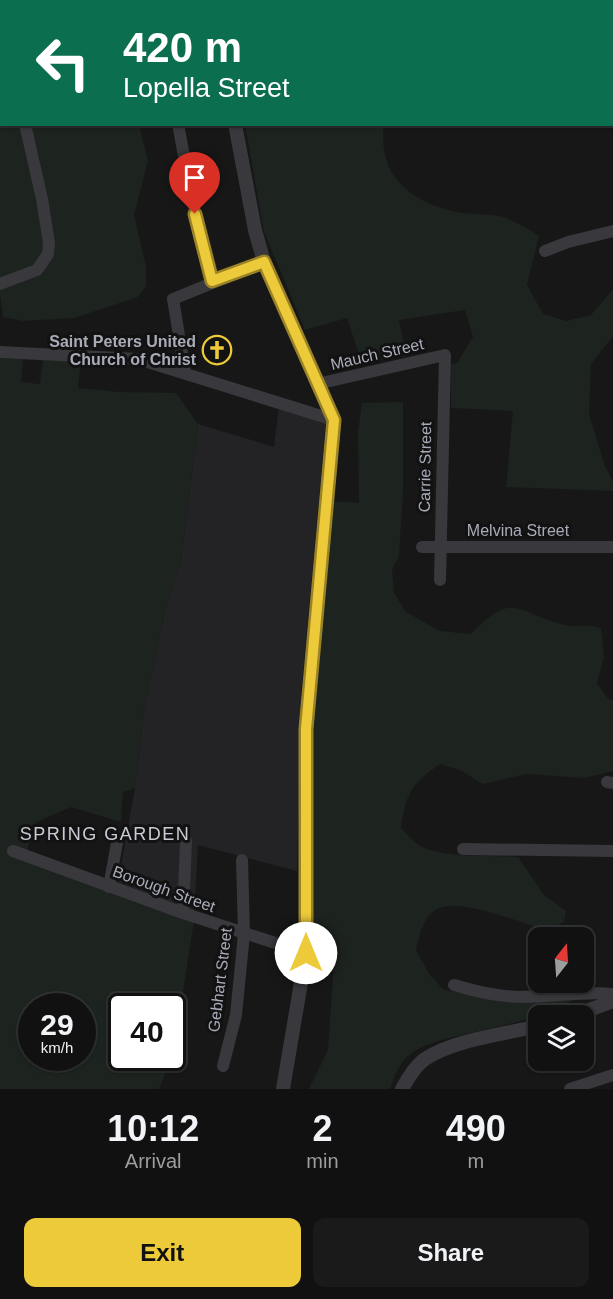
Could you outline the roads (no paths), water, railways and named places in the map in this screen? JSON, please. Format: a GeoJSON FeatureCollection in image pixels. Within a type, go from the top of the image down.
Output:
{"type":"FeatureCollection","features":[{"type":"Feature","properties":{"kind":"street"},"geometry":{"type":"LineString","coordinates":[[0,284],[37,270],[48,254],[49,243],[42,199],[25,126]]}},
{"type":"Feature","properties":{"kind":"street"},"geometry":{"type":"LineString","coordinates":[[177,126],[199,236],[212,281]]}},
{"type":"Feature","properties":{"kind":"street"},"geometry":{"type":"LineString","coordinates":[[235,126],[255,230],[264,262],[334,420],[306,729],[306,953],[283,1089]]}},
{"type":"Feature","properties":{"kind":"street"},"geometry":{"type":"LineString","coordinates":[[545,252],[568,242],[613,231]]}},
{"type":"Feature","properties":{"kind":"street"},"geometry":{"type":"LineString","coordinates":[[185,372],[173,299],[212,281],[264,262]]}},
{"type":"Feature","properties":{"kind":"street"},"geometry":{"type":"LineString","coordinates":[[0,352],[138,359],[334,420]]}},
{"type":"Feature","properties":{"kind":"street","name":"Mauch Street"},"geometry":{"type":"LineString","coordinates":[[317,384],[445,355]]}},
{"type":"Feature","properties":{"kind":"street","name":"Carrie Street"},"geometry":{"type":"LineString","coordinates":[[440,580],[445,355]]}},
{"type":"Feature","properties":{"kind":"street","name":"Melvina Street"},"geometry":{"type":"LineString","coordinates":[[422,547],[613,547]]}},
{"type":"Feature","properties":{"kind":"street"},"geometry":{"type":"LineString","coordinates":[[109,886],[118,837]]}},
{"type":"Feature","properties":{"kind":"street"},"geometry":{"type":"LineString","coordinates":[[183,913],[186,841]]}},
{"type":"Feature","properties":{"kind":"street"},"geometry":{"type":"LineString","coordinates":[[463,849],[613,851]]}},
{"type":"Feature","properties":{"kind":"street","name":"Borough Street"},"geometry":{"type":"LineString","coordinates":[[12,852],[244,934],[306,953]]}},
{"type":"Feature","properties":{"kind":"street","name":"Gebhart Street"},"geometry":{"type":"LineString","coordinates":[[223,1066],[236,1015],[244,934],[242,860]]}},
{"type":"Feature","properties":{"kind":"street"},"geometry":{"type":"LineString","coordinates":[[454,985],[484,994],[524,997],[584,992],[613,994]]}},
{"type":"Feature","properties":{"kind":"street"},"geometry":{"type":"LineString","coordinates":[[594,1008],[613,1001]]}},
{"type":"Feature","properties":{"kind":"street"},"geometry":{"type":"LineString","coordinates":[[402,1089],[409,1076],[424,1060],[445,1049],[528,1028]]}},
{"type":"Feature","properties":{"kind":"street"},"geometry":{"type":"LineString","coordinates":[[570,1089],[613,1075]]}},
{"type":"Feature","properties":{"kind":"place","name":"Saint Peters United Church of Christ"},"geometry":{"type":"Point","coordinates":[217,350]}},
{"type":"Feature","properties":{"kind":"district","name":"SPRING GARDEN"},"geometry":{"type":"Point","coordinates":[105,834]}}]}
